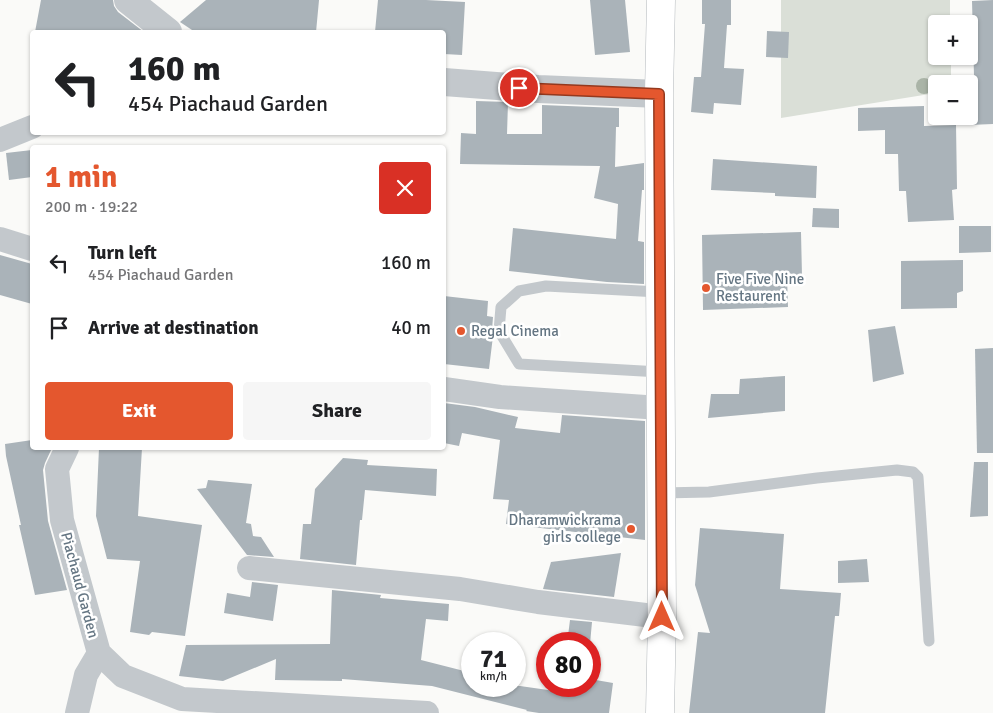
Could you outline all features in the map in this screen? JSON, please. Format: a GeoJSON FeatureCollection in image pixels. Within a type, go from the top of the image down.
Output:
{"type":"FeatureCollection","features":[{"type":"Feature","properties":{"kind":"highway"},"geometry":{"type":"LineString","coordinates":[[660,0],[659,292],[662,617],[660,713]]}},
{"type":"Feature","properties":{"kind":"street"},"geometry":{"type":"LineString","coordinates":[[128,0],[166,30]]}},
{"type":"Feature","properties":{"kind":"street"},"geometry":{"type":"LineString","coordinates":[[446,82],[538,89],[659,94]]}},
{"type":"Feature","properties":{"kind":"street"},"geometry":{"type":"LineString","coordinates":[[0,140],[30,128]]}},
{"type":"Feature","properties":{"kind":"street"},"geometry":{"type":"LineString","coordinates":[[0,239],[30,248]]}},
{"type":"Feature","properties":{"kind":"street"},"geometry":{"type":"LineString","coordinates":[[446,390],[500,397],[660,408]]}},
{"type":"Feature","properties":{"kind":"street","name":"Piachaud Garden"},"geometry":{"type":"LineString","coordinates":[[66,450],[57,469],[62,520],[99,653],[123,676],[182,699],[427,713]]}},
{"type":"Feature","properties":{"kind":"street"},"geometry":{"type":"LineString","coordinates":[[249,568],[460,589],[538,602],[662,617]]}},
{"type":"Feature","properties":{"kind":"street"},"geometry":{"type":"LineString","coordinates":[[77,713],[86,675],[99,653]]}},
{"type":"Feature","properties":{"kind":"lane"},"geometry":{"type":"LineString","coordinates":[[659,292],[546,286],[519,291],[501,308],[499,330],[519,364],[660,372]]}},
{"type":"Feature","properties":{"kind":"lane"},"geometry":{"type":"LineString","coordinates":[[661,493],[708,492],[897,470],[914,472],[918,477],[929,641]]}},
{"type":"Feature","properties":{"kind":"shaded area"},"geometry":{"type":"Polygon","coordinates":[[[781,0],[950,0],[950,15],[928,15],[928,65],[951,65],[951,75],[928,75],[928,94],[781,118],[781,0]]]}},
{"type":"Feature","properties":{"kind":"building"},"geometry":{"type":"Polygon","coordinates":[[[41,0],[113,0],[118,12],[141,30],[35,30],[41,0]]]}},
{"type":"Feature","properties":{"kind":"building"},"geometry":{"type":"Polygon","coordinates":[[[206,0],[319,0],[316,30],[192,30],[180,22],[206,0]]]}},
{"type":"Feature","properties":{"kind":"building"},"geometry":{"type":"Polygon","coordinates":[[[378,0],[465,2],[462,55],[446,54],[446,30],[375,30],[378,0]]]}},
{"type":"Feature","properties":{"kind":"building"},"geometry":{"type":"Polygon","coordinates":[[[590,0],[625,0],[630,52],[595,55],[590,0]]]}},
{"type":"Feature","properties":{"kind":"building"},"geometry":{"type":"Polygon","coordinates":[[[702,0],[731,0],[731,25],[727,25],[724,68],[744,69],[741,105],[714,103],[713,114],[691,112],[694,77],[701,77],[705,24],[702,24],[702,0]]]}},
{"type":"Feature","properties":{"kind":"building"},"geometry":{"type":"Polygon","coordinates":[[[993,0],[993,124],[978,125],[978,75],[974,75],[974,65],[978,65],[978,15],[972,15],[972,1],[993,0]]]}},
{"type":"Feature","properties":{"kind":"building"},"geometry":{"type":"Polygon","coordinates":[[[767,31],[789,32],[788,58],[766,57],[767,31]]]}},
{"type":"Feature","properties":{"kind":"building"},"geometry":{"type":"Polygon","coordinates":[[[476,101],[508,102],[507,134],[542,134],[542,105],[619,108],[619,127],[616,127],[615,167],[644,163],[644,190],[642,190],[638,241],[644,242],[644,284],[607,282],[509,271],[513,228],[616,239],[618,204],[594,198],[600,166],[460,164],[461,133],[476,134],[476,101]]]}},
{"type":"Feature","properties":{"kind":"building"},"geometry":{"type":"Polygon","coordinates":[[[924,106],[924,126],[956,125],[957,189],[952,190],[954,220],[908,222],[906,191],[899,191],[898,154],[885,154],[885,130],[858,131],[858,108],[924,106]]]}},
{"type":"Feature","properties":{"kind":"building"},"geometry":{"type":"Polygon","coordinates":[[[30,150],[30,177],[9,180],[6,153],[30,150]]]}},
{"type":"Feature","properties":{"kind":"building"},"geometry":{"type":"Polygon","coordinates":[[[713,159],[817,166],[816,198],[775,196],[775,193],[711,190],[713,159]]]}},
{"type":"Feature","properties":{"kind":"building"},"geometry":{"type":"Polygon","coordinates":[[[813,208],[839,209],[839,228],[812,227],[813,208]]]}},
{"type":"Feature","properties":{"kind":"building"},"geometry":{"type":"Polygon","coordinates":[[[959,226],[991,226],[991,252],[959,253],[959,226]]]}},
{"type":"Feature","properties":{"kind":"building"},"geometry":{"type":"Polygon","coordinates":[[[801,232],[802,276],[787,276],[788,307],[703,310],[702,235],[801,232]]]}},
{"type":"Feature","properties":{"kind":"building"},"geometry":{"type":"Polygon","coordinates":[[[0,255],[30,263],[30,303],[0,295],[0,255]]]}},
{"type":"Feature","properties":{"kind":"building"},"geometry":{"type":"Polygon","coordinates":[[[963,260],[963,291],[957,293],[957,308],[901,309],[901,261],[963,260]]]}},
{"type":"Feature","properties":{"kind":"building"},"geometry":{"type":"Polygon","coordinates":[[[446,296],[488,301],[487,316],[493,317],[489,369],[446,364],[446,296]]]}},
{"type":"Feature","properties":{"kind":"building"},"geometry":{"type":"Polygon","coordinates":[[[895,326],[904,374],[873,382],[868,330],[895,326]]]}},
{"type":"Feature","properties":{"kind":"building"},"geometry":{"type":"Polygon","coordinates":[[[993,348],[993,453],[977,453],[975,349],[993,348]]]}},
{"type":"Feature","properties":{"kind":"building"},"geometry":{"type":"Polygon","coordinates":[[[785,376],[785,411],[708,418],[711,394],[739,394],[740,379],[785,376]]]}},
{"type":"Feature","properties":{"kind":"building"},"geometry":{"type":"Polygon","coordinates":[[[446,403],[475,407],[518,417],[515,428],[560,433],[562,415],[645,421],[645,540],[506,524],[509,500],[493,499],[500,440],[462,433],[459,446],[446,443],[446,403]]]}},
{"type":"Feature","properties":{"kind":"building"},"geometry":{"type":"Polygon","coordinates":[[[30,440],[30,450],[51,450],[43,470],[48,521],[67,590],[35,595],[19,525],[21,525],[5,444],[30,440]]]}},
{"type":"Feature","properties":{"kind":"building"},"geometry":{"type":"Polygon","coordinates":[[[99,450],[142,450],[138,516],[202,525],[185,636],[152,632],[149,635],[130,632],[140,561],[107,559],[96,516],[99,450]]]}},
{"type":"Feature","properties":{"kind":"building"},"geometry":{"type":"Polygon","coordinates":[[[343,458],[368,460],[367,465],[437,469],[436,496],[365,490],[356,565],[300,559],[303,524],[311,524],[315,489],[343,458]]]}},
{"type":"Feature","properties":{"kind":"building"},"geometry":{"type":"Polygon","coordinates":[[[974,462],[988,462],[988,516],[970,517],[974,462]]]}},
{"type":"Feature","properties":{"kind":"building"},"geometry":{"type":"Polygon","coordinates":[[[208,480],[252,484],[246,523],[251,524],[253,536],[261,537],[274,557],[247,555],[197,489],[206,488],[208,480]]]}},
{"type":"Feature","properties":{"kind":"building"},"geometry":{"type":"Polygon","coordinates":[[[700,528],[784,534],[780,589],[841,593],[839,616],[835,616],[825,713],[689,713],[698,632],[710,633],[695,585],[700,528]]]}},
{"type":"Feature","properties":{"kind":"building"},"geometry":{"type":"Polygon","coordinates":[[[621,553],[614,597],[543,589],[551,562],[621,553]]]}},
{"type":"Feature","properties":{"kind":"building"},"geometry":{"type":"Polygon","coordinates":[[[867,559],[869,582],[838,583],[838,561],[867,559]]]}},
{"type":"Feature","properties":{"kind":"building"},"geometry":{"type":"Polygon","coordinates":[[[252,582],[278,585],[273,621],[224,613],[227,593],[250,597],[252,582]]]}},
{"type":"Feature","properties":{"kind":"building"},"geometry":{"type":"Polygon","coordinates":[[[332,590],[381,595],[380,598],[449,604],[448,621],[426,619],[421,660],[461,670],[461,693],[432,686],[342,679],[342,681],[275,680],[276,659],[223,681],[179,676],[186,645],[330,644],[332,590]]]}},
{"type":"Feature","properties":{"kind":"building"},"geometry":{"type":"Polygon","coordinates":[[[570,620],[592,622],[591,632],[568,632],[570,620]]]}},
{"type":"Feature","properties":{"kind":"building"},"geometry":{"type":"Polygon","coordinates":[[[601,681],[613,683],[609,713],[539,713],[476,697],[526,697],[526,687],[536,688],[536,697],[601,697],[601,681]]]}},
{"type":"Feature","properties":{"kind":"place","name":"Five Five Nine Restaurent"},"geometry":{"type":"Point","coordinates":[706,288]}},
{"type":"Feature","properties":{"kind":"place","name":"Regal Cinema"},"geometry":{"type":"Point","coordinates":[461,331]}},
{"type":"Feature","properties":{"kind":"place","name":"Dharamwickrama girls college"},"geometry":{"type":"Point","coordinates":[631,529]}},
{"type":"Feature","properties":{"kind":"route"},"geometry":{"type":"LineString","coordinates":[[519,88],[659,94],[662,617]]}}]}
